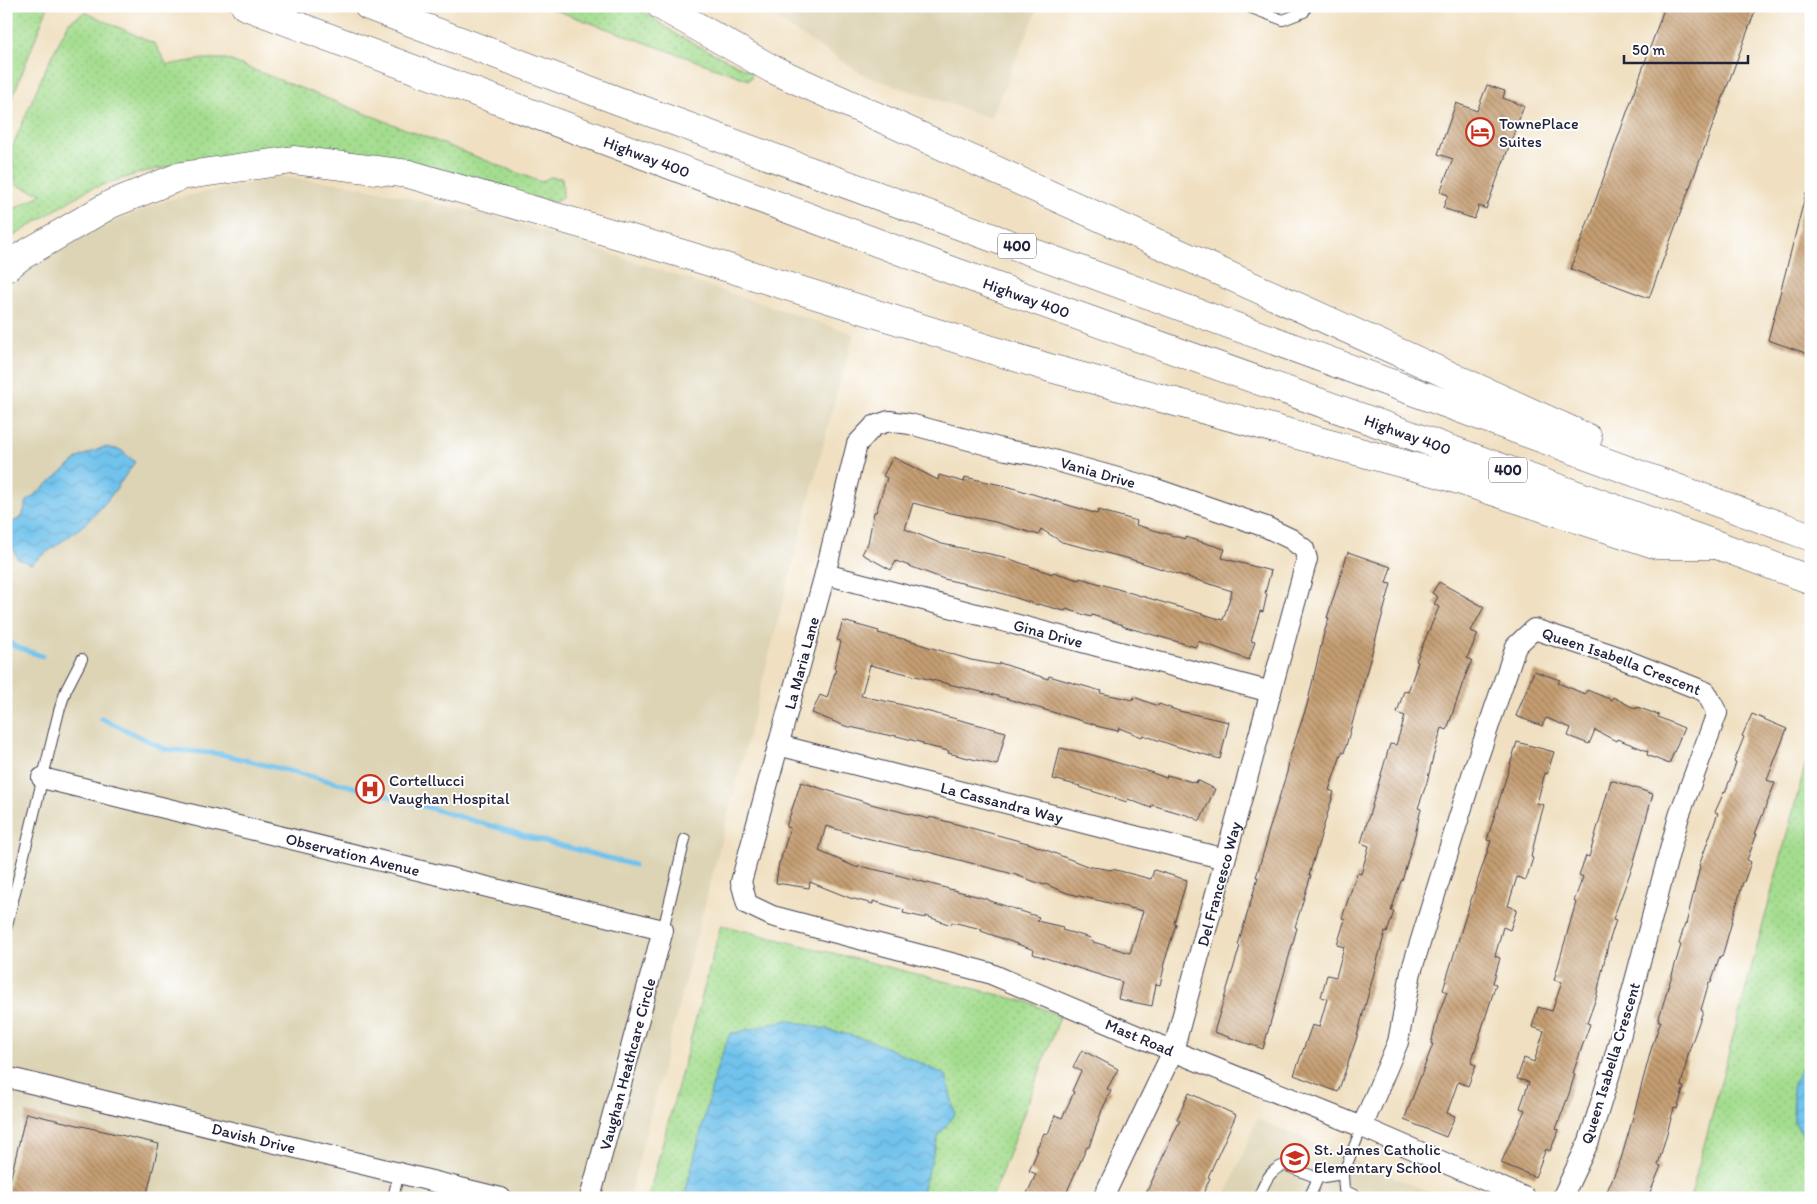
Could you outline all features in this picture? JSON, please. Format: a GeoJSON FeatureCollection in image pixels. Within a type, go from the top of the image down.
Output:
{"type":"FeatureCollection","features":[{"type":"Feature","properties":{"kind":"highway","name":"Highway 400"},"geometry":{"type":"LineString","coordinates":[[245,6],[956,272],[1811,580]]}},
{"type":"Feature","properties":{"kind":"highway","name":"400"},"geometry":{"type":"LineString","coordinates":[[368,6],[625,103],[1811,537]]}},
{"type":"Feature","properties":{"kind":"highway"},"geometry":{"type":"LineString","coordinates":[[661,6],[772,69],[1622,453],[1666,484]]}},
{"type":"Feature","properties":{"kind":"highway"},"geometry":{"type":"LineString","coordinates":[[6,268],[20,257],[111,204],[181,176],[293,160],[409,174],[690,256],[1050,368],[1437,473],[1657,545],[1717,545]]}},
{"type":"Feature","properties":{"kind":"street","name":"Vania Drive"},"geometry":{"type":"LineString","coordinates":[[874,426],[889,421],[910,424],[1006,450],[1035,455],[1150,487],[1266,526],[1291,538],[1304,548],[1307,559]]}},
{"type":"Feature","properties":{"kind":"street","name":"La Maria Lane"},"geometry":{"type":"LineString","coordinates":[[747,904],[741,882],[825,574],[857,444],[874,426]]}},
{"type":"Feature","properties":{"kind":"street","name":"Del Francesco Way"},"geometry":{"type":"LineString","coordinates":[[1103,1198],[1173,1051],[1307,559]]}},
{"type":"Feature","properties":{"kind":"street","name":"Gina Drive"},"geometry":{"type":"LineString","coordinates":[[825,574],[1271,692]]}},
{"type":"Feature","properties":{"kind":"street","name":"Queen Isabella Crescent"},"geometry":{"type":"LineString","coordinates":[[1362,1127],[1398,1042],[1411,972],[1473,772],[1516,646],[1534,629],[1613,655],[1706,692],[1717,713],[1679,816],[1603,1095],[1588,1141],[1562,1198]]}},
{"type":"Feature","properties":{"kind":"street","name":"La Cassandra Way"},"geometry":{"type":"LineString","coordinates":[[778,745],[1225,859]]}},
{"type":"Feature","properties":{"kind":"street","name":"Observation Avenue"},"geometry":{"type":"LineString","coordinates":[[42,778],[663,930]]}},
{"type":"Feature","properties":{"kind":"street","name":"Mast Road"},"geometry":{"type":"LineString","coordinates":[[747,904],[772,916],[990,973],[1173,1051],[1362,1127],[1517,1196]]}},
{"type":"Feature","properties":{"kind":"street","name":"Vaughan Heathcare Circle"},"geometry":{"type":"LineString","coordinates":[[590,1198],[663,930]]}},
{"type":"Feature","properties":{"kind":"street","name":"Davish Drive"},"geometry":{"type":"LineString","coordinates":[[6,1077],[501,1198]]}},
{"type":"Feature","properties":{"kind":"lane"},"geometry":{"type":"LineString","coordinates":[[1246,6],[1284,20],[1304,12],[1306,6]]}},
{"type":"Feature","properties":{"kind":"lane"},"geometry":{"type":"LineString","coordinates":[[6,929],[42,778],[66,690],[82,659]]}},
{"type":"Feature","properties":{"kind":"lane"},"geometry":{"type":"LineString","coordinates":[[663,930],[686,840]]}},
{"type":"Feature","properties":{"kind":"lane"},"geometry":{"type":"LineString","coordinates":[[1360,1198],[1344,1190],[1343,1174],[1362,1127]]}},
{"type":"Feature","properties":{"kind":"lane"},"geometry":{"type":"LineString","coordinates":[[1258,1198],[1268,1175],[1275,1168],[1284,1165],[1318,1178],[1343,1174]]}},
{"type":"Feature","properties":{"kind":"lane"},"geometry":{"type":"LineString","coordinates":[[393,1198],[399,1172]]}},
{"type":"Feature","properties":{"kind":"lane"},"geometry":{"type":"LineString","coordinates":[[1309,1198],[1318,1178]]}},
{"type":"Feature","properties":{"kind":"shaded area"},"geometry":{"type":"Polygon","coordinates":[[[755,6],[1039,6],[991,118],[866,76],[755,6]]]}},
{"type":"Feature","properties":{"kind":"shaded area","name":"Cortellucci Vaughan Hospital"},"geometry":{"type":"Polygon","coordinates":[[[283,177],[346,184],[502,218],[854,334],[840,381],[629,1198],[6,1198],[6,283],[58,243],[171,199],[283,177]]]}},
{"type":"Feature","properties":{"kind":"shaded area","name":"St. James Catholic Elementary School"},"geometry":{"type":"Polygon","coordinates":[[[1257,1119],[1443,1198],[1225,1198],[1257,1119]]]}},
{"type":"Feature","properties":{"kind":"green space"},"geometry":{"type":"Polygon","coordinates":[[[6,6],[48,6],[6,114],[6,6]]]}},
{"type":"Feature","properties":{"kind":"green space"},"geometry":{"type":"Polygon","coordinates":[[[544,6],[636,6],[677,35],[753,73],[749,80],[544,6]]]}},
{"type":"Feature","properties":{"kind":"green space"},"geometry":{"type":"Polygon","coordinates":[[[85,12],[155,44],[167,65],[203,59],[226,59],[541,182],[550,177],[562,178],[563,196],[554,203],[400,158],[332,153],[213,158],[143,172],[87,190],[6,241],[6,213],[42,194],[16,185],[11,150],[44,72],[69,22],[85,12]]]}},
{"type":"Feature","properties":{"kind":"green space"},"geometry":{"type":"Polygon","coordinates":[[[1811,744],[1811,1198],[1690,1198],[1811,744]]]}},
{"type":"Feature","properties":{"kind":"green space"},"geometry":{"type":"Polygon","coordinates":[[[721,925],[1031,1003],[1060,1017],[992,1198],[648,1198],[721,925]]]}},
{"type":"Feature","properties":{"kind":"water"},"geometry":{"type":"Polygon","coordinates":[[[104,447],[121,450],[135,462],[110,497],[85,524],[31,564],[18,559],[6,534],[6,526],[22,517],[27,501],[80,457],[104,447]]]}},
{"type":"Feature","properties":{"kind":"water"},"geometry":{"type":"Polygon","coordinates":[[[788,1020],[870,1040],[946,1075],[955,1114],[939,1135],[920,1198],[684,1198],[717,1067],[730,1034],[788,1020]]]}},
{"type":"Feature","properties":{"kind":"water"},"geometry":{"type":"Polygon","coordinates":[[[1811,1050],[1811,1146],[1794,1122],[1792,1087],[1811,1050]]]}},
{"type":"Feature","properties":{"kind":"building"},"geometry":{"type":"Polygon","coordinates":[[[1665,6],[1742,6],[1755,11],[1649,298],[1571,269],[1665,6]]]}},
{"type":"Feature","properties":{"kind":"building","name":"TownePlace Suites"},"geometry":{"type":"Polygon","coordinates":[[[1487,85],[1505,91],[1503,98],[1524,106],[1486,209],[1479,206],[1474,219],[1443,208],[1448,195],[1440,192],[1453,159],[1438,154],[1456,103],[1477,111],[1487,85]]]}},
{"type":"Feature","properties":{"kind":"building"},"geometry":{"type":"Polygon","coordinates":[[[1806,193],[1811,193],[1811,355],[1768,340],[1806,193]]]}},
{"type":"Feature","properties":{"kind":"building"},"geometry":{"type":"Polygon","coordinates":[[[893,457],[938,480],[939,475],[964,482],[965,477],[1010,487],[1097,514],[1098,510],[1137,521],[1136,525],[1225,549],[1222,558],[1271,571],[1265,593],[1267,594],[1263,612],[1260,611],[1251,641],[1255,642],[1249,660],[1198,641],[1196,647],[1122,626],[1092,615],[1091,617],[1066,609],[1065,611],[1038,605],[988,589],[944,579],[896,561],[891,570],[862,554],[868,543],[874,512],[876,512],[887,478],[883,476],[893,457]],[[913,503],[905,529],[942,544],[1004,557],[1052,574],[1053,572],[1079,580],[1080,578],[1223,620],[1232,591],[1130,559],[1062,542],[1041,529],[1039,535],[995,522],[913,503]]]}},
{"type":"Feature","properties":{"kind":"building"},"geometry":{"type":"Polygon","coordinates":[[[1348,552],[1391,567],[1386,583],[1391,584],[1344,753],[1342,752],[1329,790],[1334,792],[1309,875],[1311,875],[1295,927],[1297,928],[1263,1049],[1214,1032],[1240,946],[1238,945],[1258,877],[1256,877],[1266,840],[1307,705],[1329,618],[1327,618],[1348,552]]]}},
{"type":"Feature","properties":{"kind":"building"},"geometry":{"type":"Polygon","coordinates":[[[1439,582],[1484,607],[1471,631],[1478,634],[1467,658],[1472,660],[1447,730],[1442,728],[1433,757],[1418,808],[1421,809],[1415,835],[1391,911],[1394,911],[1387,933],[1385,932],[1356,1040],[1338,1092],[1294,1075],[1312,1025],[1319,1027],[1327,999],[1321,997],[1327,975],[1336,977],[1344,947],[1337,945],[1345,919],[1342,918],[1357,873],[1361,874],[1369,846],[1361,843],[1390,744],[1396,745],[1405,716],[1397,713],[1404,691],[1408,692],[1418,662],[1416,661],[1439,607],[1434,604],[1438,597],[1432,593],[1439,582]]]}},
{"type":"Feature","properties":{"kind":"building"},"geometry":{"type":"Polygon","coordinates":[[[843,621],[971,660],[999,665],[1000,663],[1048,679],[1049,676],[1101,691],[1100,693],[1133,700],[1134,697],[1158,706],[1159,704],[1179,711],[1229,722],[1220,759],[1143,735],[1142,737],[1119,728],[1118,731],[1096,726],[998,696],[870,665],[861,696],[1006,732],[997,765],[948,753],[949,751],[893,735],[845,726],[812,713],[820,695],[827,698],[836,669],[834,668],[841,642],[837,640],[843,621]]]}},
{"type":"Feature","properties":{"kind":"building"},"geometry":{"type":"Polygon","coordinates":[[[1534,671],[1560,680],[1558,683],[1585,694],[1587,690],[1612,700],[1613,697],[1636,709],[1637,707],[1659,715],[1658,717],[1684,728],[1669,764],[1647,755],[1648,751],[1617,739],[1616,741],[1595,730],[1589,744],[1568,736],[1571,728],[1546,718],[1542,726],[1516,716],[1534,671]]]}},
{"type":"Feature","properties":{"kind":"building"},"geometry":{"type":"Polygon","coordinates":[[[1752,714],[1787,729],[1767,780],[1775,783],[1747,860],[1751,862],[1743,882],[1722,957],[1720,956],[1711,983],[1709,982],[1701,1010],[1703,1011],[1689,1051],[1681,1086],[1684,1087],[1677,1109],[1674,1108],[1658,1165],[1661,1166],[1647,1198],[1604,1198],[1621,1159],[1652,1046],[1661,1021],[1658,1021],[1681,945],[1679,944],[1686,924],[1699,866],[1718,813],[1715,812],[1725,793],[1744,737],[1742,736],[1752,714]]]}},
{"type":"Feature","properties":{"kind":"building"},"geometry":{"type":"Polygon","coordinates":[[[1517,742],[1554,752],[1547,774],[1545,773],[1537,803],[1544,805],[1531,857],[1533,858],[1526,880],[1517,877],[1508,906],[1517,909],[1510,930],[1503,927],[1495,956],[1500,958],[1493,983],[1496,984],[1471,1063],[1476,1065],[1468,1086],[1458,1082],[1447,1113],[1455,1116],[1446,1137],[1404,1120],[1433,1044],[1431,1044],[1438,1015],[1447,992],[1443,990],[1491,841],[1487,840],[1517,742]]]}},
{"type":"Feature","properties":{"kind":"building"},"geometry":{"type":"Polygon","coordinates":[[[1060,748],[1142,769],[1166,778],[1167,775],[1196,783],[1197,780],[1215,789],[1200,821],[1190,816],[1152,805],[1151,808],[1128,799],[1127,802],[1053,779],[1060,748]]]}},
{"type":"Feature","properties":{"kind":"building"},"geometry":{"type":"Polygon","coordinates":[[[1611,780],[1653,794],[1633,865],[1613,919],[1616,920],[1608,945],[1596,998],[1587,1023],[1590,1024],[1573,1073],[1575,1074],[1569,1094],[1556,1129],[1559,1130],[1550,1151],[1546,1149],[1535,1177],[1501,1163],[1525,1110],[1520,1108],[1529,1082],[1517,1079],[1524,1058],[1534,1062],[1544,1031],[1532,1027],[1538,1007],[1552,1011],[1562,982],[1554,980],[1576,902],[1574,901],[1583,877],[1579,875],[1586,856],[1589,857],[1611,780]]]}},
{"type":"Feature","properties":{"kind":"building"},"geometry":{"type":"Polygon","coordinates":[[[801,782],[871,804],[929,819],[930,817],[1031,844],[1087,866],[1112,869],[1151,879],[1154,870],[1187,880],[1174,923],[1176,924],[1163,967],[1160,985],[1156,984],[1152,1006],[1118,999],[1122,982],[1033,954],[1034,950],[981,931],[982,929],[952,922],[951,925],[926,916],[926,918],[903,913],[904,910],[873,901],[873,904],[850,898],[810,882],[809,888],[776,883],[779,862],[790,828],[786,827],[801,782]],[[826,826],[819,851],[858,868],[859,866],[886,872],[987,899],[1039,917],[1037,921],[1063,927],[1062,930],[1091,938],[1090,941],[1130,953],[1143,911],[1067,893],[1013,874],[862,837],[826,826]]]}},
{"type":"Feature","properties":{"kind":"building"},"geometry":{"type":"Polygon","coordinates":[[[1082,1050],[1118,1069],[1107,1089],[1111,1091],[1089,1147],[1087,1147],[1064,1198],[1025,1198],[1036,1174],[1029,1171],[1038,1150],[1036,1150],[1044,1133],[1048,1134],[1055,1115],[1062,1118],[1074,1092],[1072,1091],[1081,1071],[1073,1067],[1082,1050]]]}},
{"type":"Feature","properties":{"kind":"building"},"geometry":{"type":"Polygon","coordinates":[[[1189,1093],[1236,1115],[1208,1177],[1210,1178],[1201,1198],[1144,1198],[1180,1120],[1177,1119],[1189,1093]]]}},
{"type":"Feature","properties":{"kind":"building"},"geometry":{"type":"Polygon","coordinates":[[[26,1113],[159,1144],[146,1198],[6,1198],[26,1113]]]}},
{"type":"Feature","properties":{"kind":"waterway"},"geometry":{"type":"LineString","coordinates":[[6,639],[14,646],[42,656]]}},
{"type":"Feature","properties":{"kind":"waterway"},"geometry":{"type":"LineString","coordinates":[[101,718],[165,749],[221,754],[378,793],[634,865]]}},
{"type":"Feature","properties":{"kind":"place","name":"TownePlace Suites"},"geometry":{"type":"Point","coordinates":[1480,132]}},
{"type":"Feature","properties":{"kind":"place","name":"Cortellucci Vaughan Hospital"},"geometry":{"type":"Point","coordinates":[370,789]}},
{"type":"Feature","properties":{"kind":"place","name":"St. James Catholic Elementary School"},"geometry":{"type":"Point","coordinates":[1295,1158]}}]}
